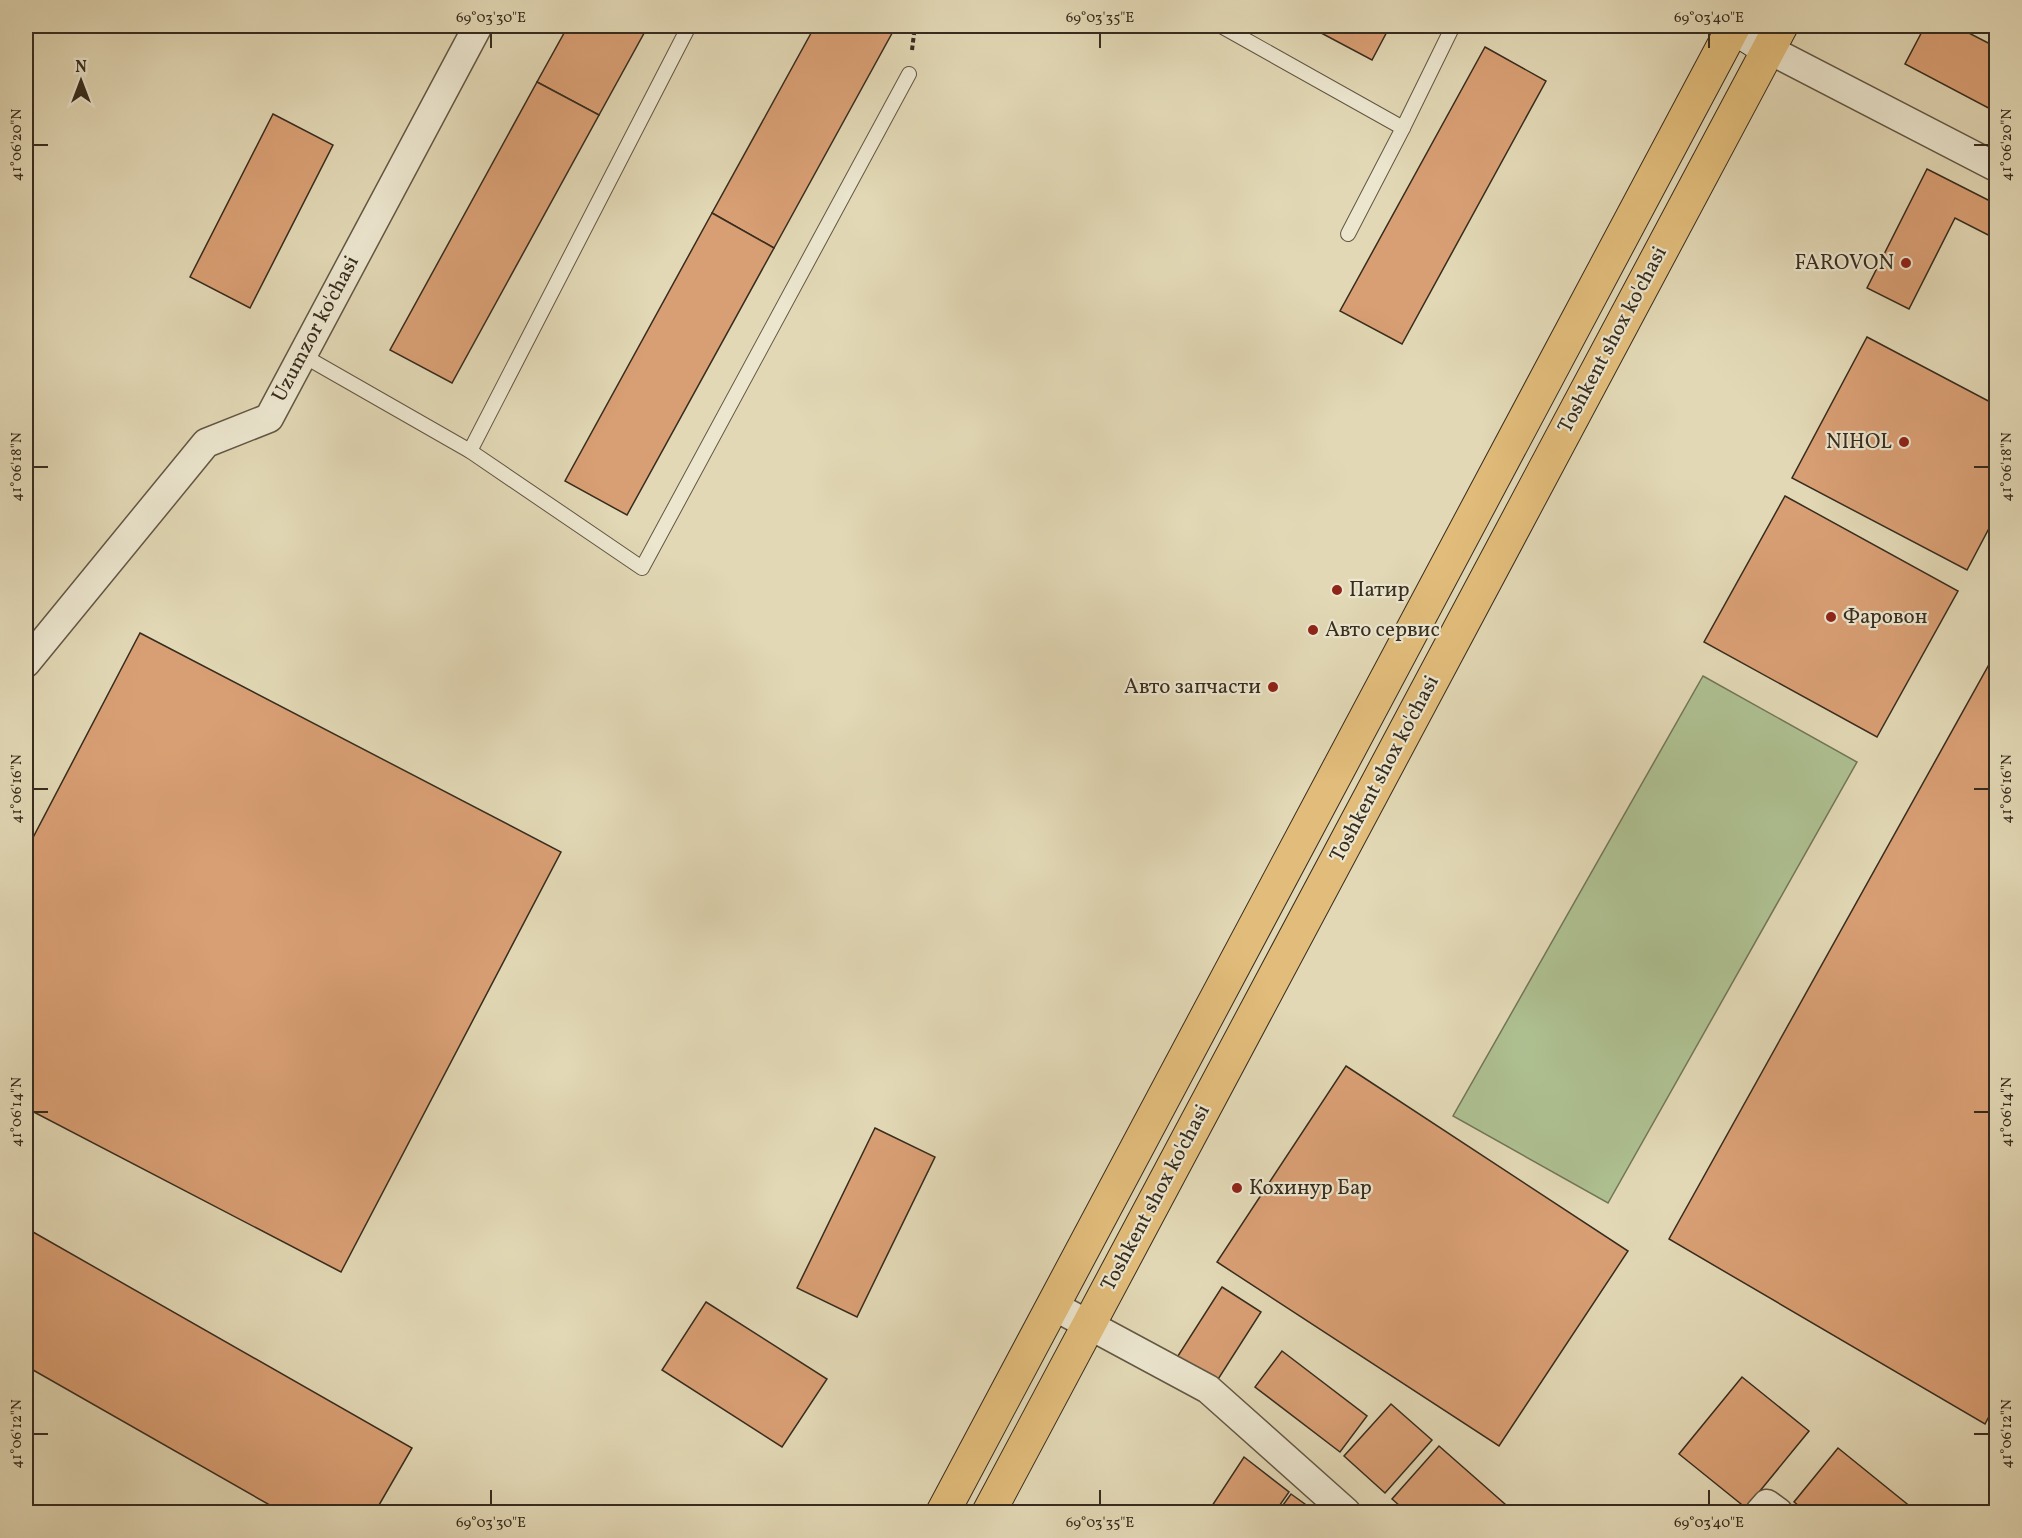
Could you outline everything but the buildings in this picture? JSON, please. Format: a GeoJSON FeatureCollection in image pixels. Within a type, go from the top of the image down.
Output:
{"type":"FeatureCollection","features":[{"type":"Feature","properties":{"kind":"main road","name":"Toshkent shox ko'chasi"},"geometry":{"type":"LineString","coordinates":[[943,1512],[1733,26]]}},
{"type":"Feature","properties":{"kind":"main road","name":"Toshkent shox ko'chasi"},"geometry":{"type":"LineString","coordinates":[[989,1512],[1774,37]]}},
{"type":"Feature","properties":{"kind":"street","name":"Uzumzor ko'chasi"},"geometry":{"type":"LineString","coordinates":[[26,663],[206,443],[269,418],[478,26]]}},
{"type":"Feature","properties":{"kind":"street"},"geometry":{"type":"LineString","coordinates":[[1733,26],[1774,37],[1996,167]]}},
{"type":"Feature","properties":{"kind":"street"},"geometry":{"type":"LineString","coordinates":[[1052,1305],[1208,1389],[1346,1512]]}},
{"type":"Feature","properties":{"kind":"street"},"geometry":{"type":"LineString","coordinates":[[1760,1512],[1767,1504],[1778,1512]]}},
{"type":"Feature","properties":{"kind":"lane"},"geometry":{"type":"LineString","coordinates":[[470,450],[690,26]]}},
{"type":"Feature","properties":{"kind":"lane"},"geometry":{"type":"LineString","coordinates":[[1221,26],[1403,128]]}},
{"type":"Feature","properties":{"kind":"lane"},"geometry":{"type":"LineString","coordinates":[[1348,234],[1453,26]]}},
{"type":"Feature","properties":{"kind":"lane"},"geometry":{"type":"LineString","coordinates":[[302,355],[470,450],[642,568],[909,74]]}},
{"type":"Feature","properties":{"kind":"green space"},"geometry":{"type":"Polygon","coordinates":[[[1703,676],[1857,762],[1608,1203],[1453,1116],[1703,676]]]}},
{"type":"Feature","properties":{"kind":"place","name":"FAROVON"},"geometry":{"type":"Point","coordinates":[1906,263]}},
{"type":"Feature","properties":{"kind":"place","name":"NIHOL"},"geometry":{"type":"Point","coordinates":[1904,442]}},
{"type":"Feature","properties":{"kind":"place","name":"Патир"},"geometry":{"type":"Point","coordinates":[1337,590]}},
{"type":"Feature","properties":{"kind":"place","name":"Фаровон"},"geometry":{"type":"Point","coordinates":[1831,617]}},
{"type":"Feature","properties":{"kind":"place","name":"Авто сервис"},"geometry":{"type":"Point","coordinates":[1313,630]}},
{"type":"Feature","properties":{"kind":"place","name":"Авто запчасти"},"geometry":{"type":"Point","coordinates":[1273,687]}},
{"type":"Feature","properties":{"kind":"place","name":"Кохинур Бар"},"geometry":{"type":"Point","coordinates":[1237,1188]}}]}
